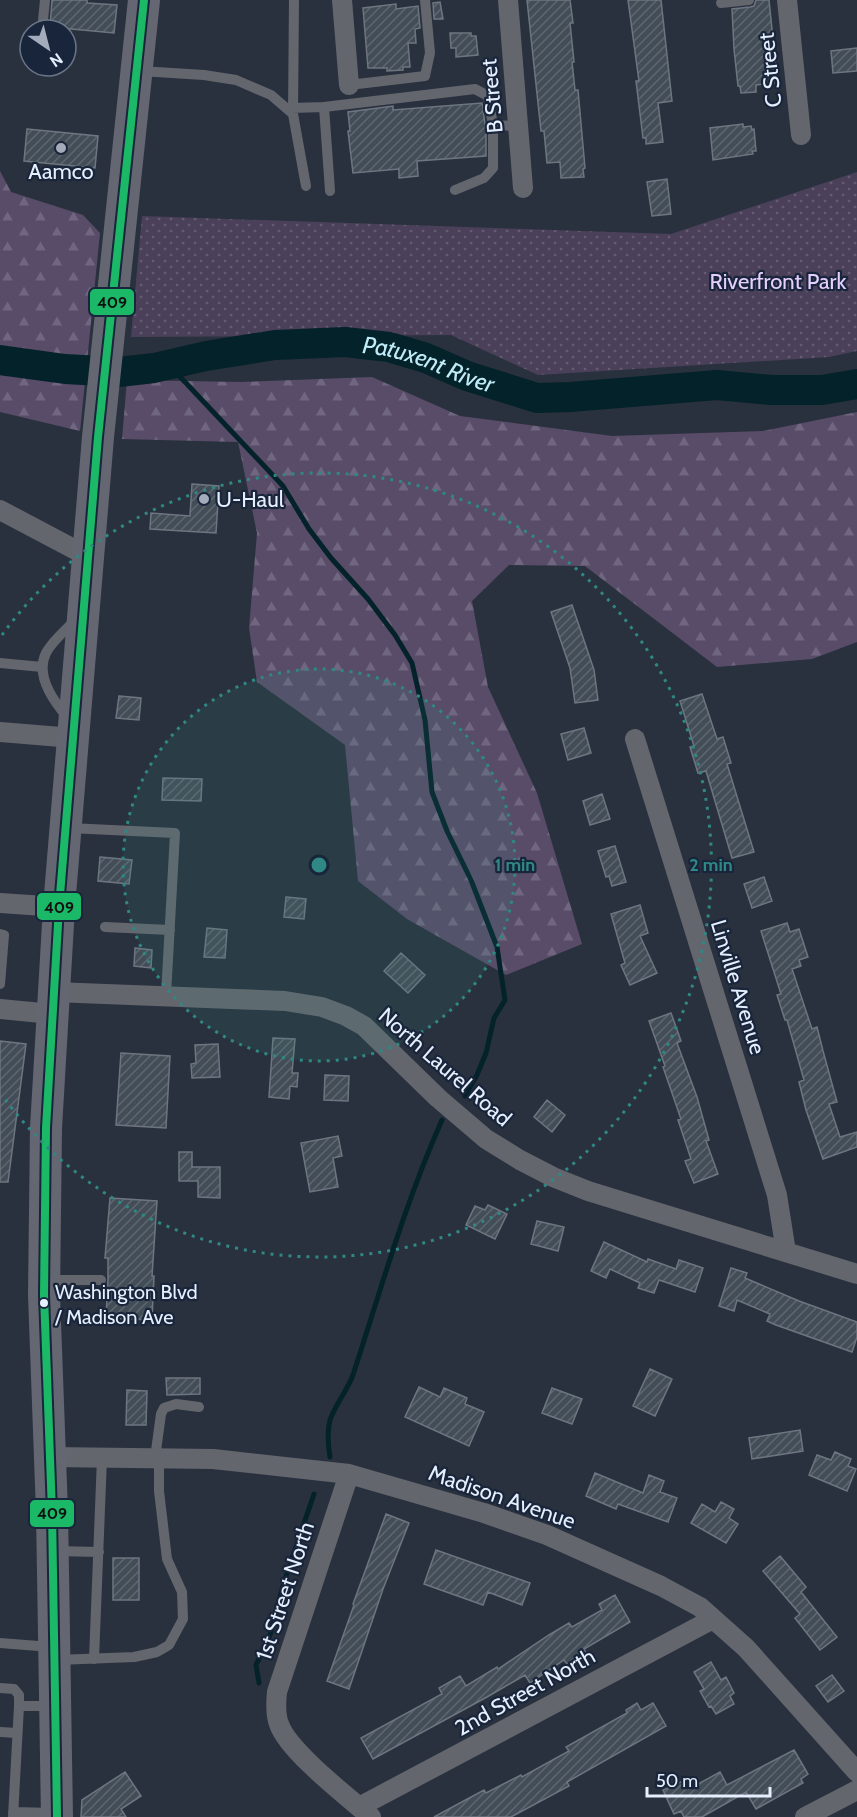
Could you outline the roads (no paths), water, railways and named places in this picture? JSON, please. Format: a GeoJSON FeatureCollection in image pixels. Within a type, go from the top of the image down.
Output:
{"type":"FeatureCollection","features":[{"type":"Feature","properties":{"kind":"main road"},"geometry":{"type":"LineString","coordinates":[[57,1815],[53,1551],[45,1280],[46,1128],[59,907],[98,437],[144,0]]}},
{"type":"Feature","properties":{"kind":"street"},"geometry":{"type":"LineString","coordinates":[[342,0],[349,85]]}},
{"type":"Feature","properties":{"kind":"street","name":"B Street"},"geometry":{"type":"LineString","coordinates":[[508,0],[523,188]]}},
{"type":"Feature","properties":{"kind":"street","name":"C Street"},"geometry":{"type":"LineString","coordinates":[[787,0],[801,135]]}},
{"type":"Feature","properties":{"kind":"street"},"geometry":{"type":"LineString","coordinates":[[0,510],[89,557]]}},
{"type":"Feature","properties":{"kind":"street"},"geometry":{"type":"LineString","coordinates":[[0,732],[73,732]]}},
{"type":"Feature","properties":{"kind":"street","name":"Linville Avenue"},"geometry":{"type":"LineString","coordinates":[[635,739],[777,1195],[786,1252]]}},
{"type":"Feature","properties":{"kind":"street"},"geometry":{"type":"LineString","coordinates":[[0,903],[59,907]]}},
{"type":"Feature","properties":{"kind":"street","name":"North Laurel Road"},"geometry":{"type":"LineString","coordinates":[[0,1010],[53,1003],[166,995],[285,1001],[322,1007],[364,1026],[438,1098],[486,1139],[520,1160],[588,1191],[857,1275]]}},
{"type":"Feature","properties":{"kind":"street","name":"Madison Avenue"},"geometry":{"type":"LineString","coordinates":[[50,1457],[213,1459],[350,1474],[484,1513],[547,1535],[685,1598],[713,1619],[746,1648],[857,1772]]}},
{"type":"Feature","properties":{"kind":"street","name":"1st Street North"},"geometry":{"type":"LineString","coordinates":[[350,1474],[277,1692],[276,1708],[279,1725],[294,1747],[365,1812]]}},
{"type":"Feature","properties":{"kind":"street","name":"2nd Street North"},"geometry":{"type":"LineString","coordinates":[[365,1812],[713,1619]]}},
{"type":"Feature","properties":{"kind":"street"},"geometry":{"type":"LineString","coordinates":[[805,1817],[857,1790]]}},
{"type":"Feature","properties":{"kind":"lane"},"geometry":{"type":"LineString","coordinates":[[43,18],[45,0]]}},
{"type":"Feature","properties":{"kind":"lane"},"geometry":{"type":"LineString","coordinates":[[294,0],[293,111],[306,186]]}},
{"type":"Feature","properties":{"kind":"lane"},"geometry":{"type":"LineString","coordinates":[[349,85],[425,76],[430,53],[425,0]]}},
{"type":"Feature","properties":{"kind":"lane"},"geometry":{"type":"LineString","coordinates":[[721,3],[749,0]]}},
{"type":"Feature","properties":{"kind":"lane"},"geometry":{"type":"LineString","coordinates":[[137,70],[236,80],[271,95],[293,111],[475,89],[488,96],[493,125],[493,168],[484,178],[455,190]]}},
{"type":"Feature","properties":{"kind":"lane"},"geometry":{"type":"LineString","coordinates":[[324,107],[330,191]]}},
{"type":"Feature","properties":{"kind":"lane"},"geometry":{"type":"LineString","coordinates":[[493,125],[519,126]]}},
{"type":"Feature","properties":{"kind":"lane"},"geometry":{"type":"LineString","coordinates":[[73,732],[55,704],[42,667],[46,652],[85,610]]}},
{"type":"Feature","properties":{"kind":"lane"},"geometry":{"type":"LineString","coordinates":[[0,663],[42,667]]}},
{"type":"Feature","properties":{"kind":"lane"},"geometry":{"type":"LineString","coordinates":[[66,827],[175,833],[166,995]]}},
{"type":"Feature","properties":{"kind":"lane"},"geometry":{"type":"LineString","coordinates":[[105,927],[170,930]]}},
{"type":"Feature","properties":{"kind":"lane"},"geometry":{"type":"LineString","coordinates":[[0,934],[4,935],[0,984]]}},
{"type":"Feature","properties":{"kind":"lane"},"geometry":{"type":"LineString","coordinates":[[45,1280],[101,1280]]}},
{"type":"Feature","properties":{"kind":"lane"},"geometry":{"type":"LineString","coordinates":[[0,1643],[94,1659],[158,1653],[169,1645],[183,1619],[182,1592],[167,1559],[157,1458],[160,1414],[164,1408],[176,1404],[199,1407]]}},
{"type":"Feature","properties":{"kind":"lane"},"geometry":{"type":"LineString","coordinates":[[94,1659],[102,1458]]}},
{"type":"Feature","properties":{"kind":"lane"},"geometry":{"type":"LineString","coordinates":[[53,1551],[99,1552]]}},
{"type":"Feature","properties":{"kind":"lane"},"geometry":{"type":"LineString","coordinates":[[0,1688],[14,1689],[20,1695],[13,1815],[57,1815]]}},
{"type":"Feature","properties":{"kind":"lane"},"geometry":{"type":"LineString","coordinates":[[19,1706],[55,1706]]}},
{"type":"Feature","properties":{"kind":"lane"},"geometry":{"type":"LineString","coordinates":[[0,1732],[18,1733]]}},
{"type":"Feature","properties":{"kind":"waterway","name":"Patuxent River"},"geometry":{"type":"LineString","coordinates":[[0,360],[65,369],[119,372],[154,368],[206,356],[275,345],[345,342],[389,347],[426,358],[467,376],[537,398],[717,385],[771,390],[822,390],[857,384]]}},
{"type":"Feature","properties":{"kind":"waterway"},"geometry":{"type":"LineString","coordinates":[[169,365],[283,486],[309,529],[331,558],[368,599],[395,635],[412,663],[425,720],[432,792],[447,831],[471,880],[497,947],[505,1000],[494,1018],[486,1053],[465,1096]]}},
{"type":"Feature","properties":{"kind":"waterway"},"geometry":{"type":"LineString","coordinates":[[330,1457],[328,1439],[330,1420],[353,1375],[405,1214],[442,1120]]}},
{"type":"Feature","properties":{"kind":"waterway"},"geometry":{"type":"LineString","coordinates":[[259,1683],[256,1665],[270,1635],[284,1582],[314,1494]]}},
{"type":"Feature","properties":{"kind":"place","name":"Aamco"},"geometry":{"type":"Point","coordinates":[61,148]}},
{"type":"Feature","properties":{"kind":"place","name":"U-Haul"},"geometry":{"type":"Point","coordinates":[204,499]}},
{"type":"Feature","properties":{"kind":"place","name":"Washington Blvd / Madison Ave"},"geometry":{"type":"Point","coordinates":[44,1303]}},
{"type":"Feature","properties":{"kind":"park label","name":"Riverfront Park"},"geometry":{"type":"Point","coordinates":[778,281]}}]}
